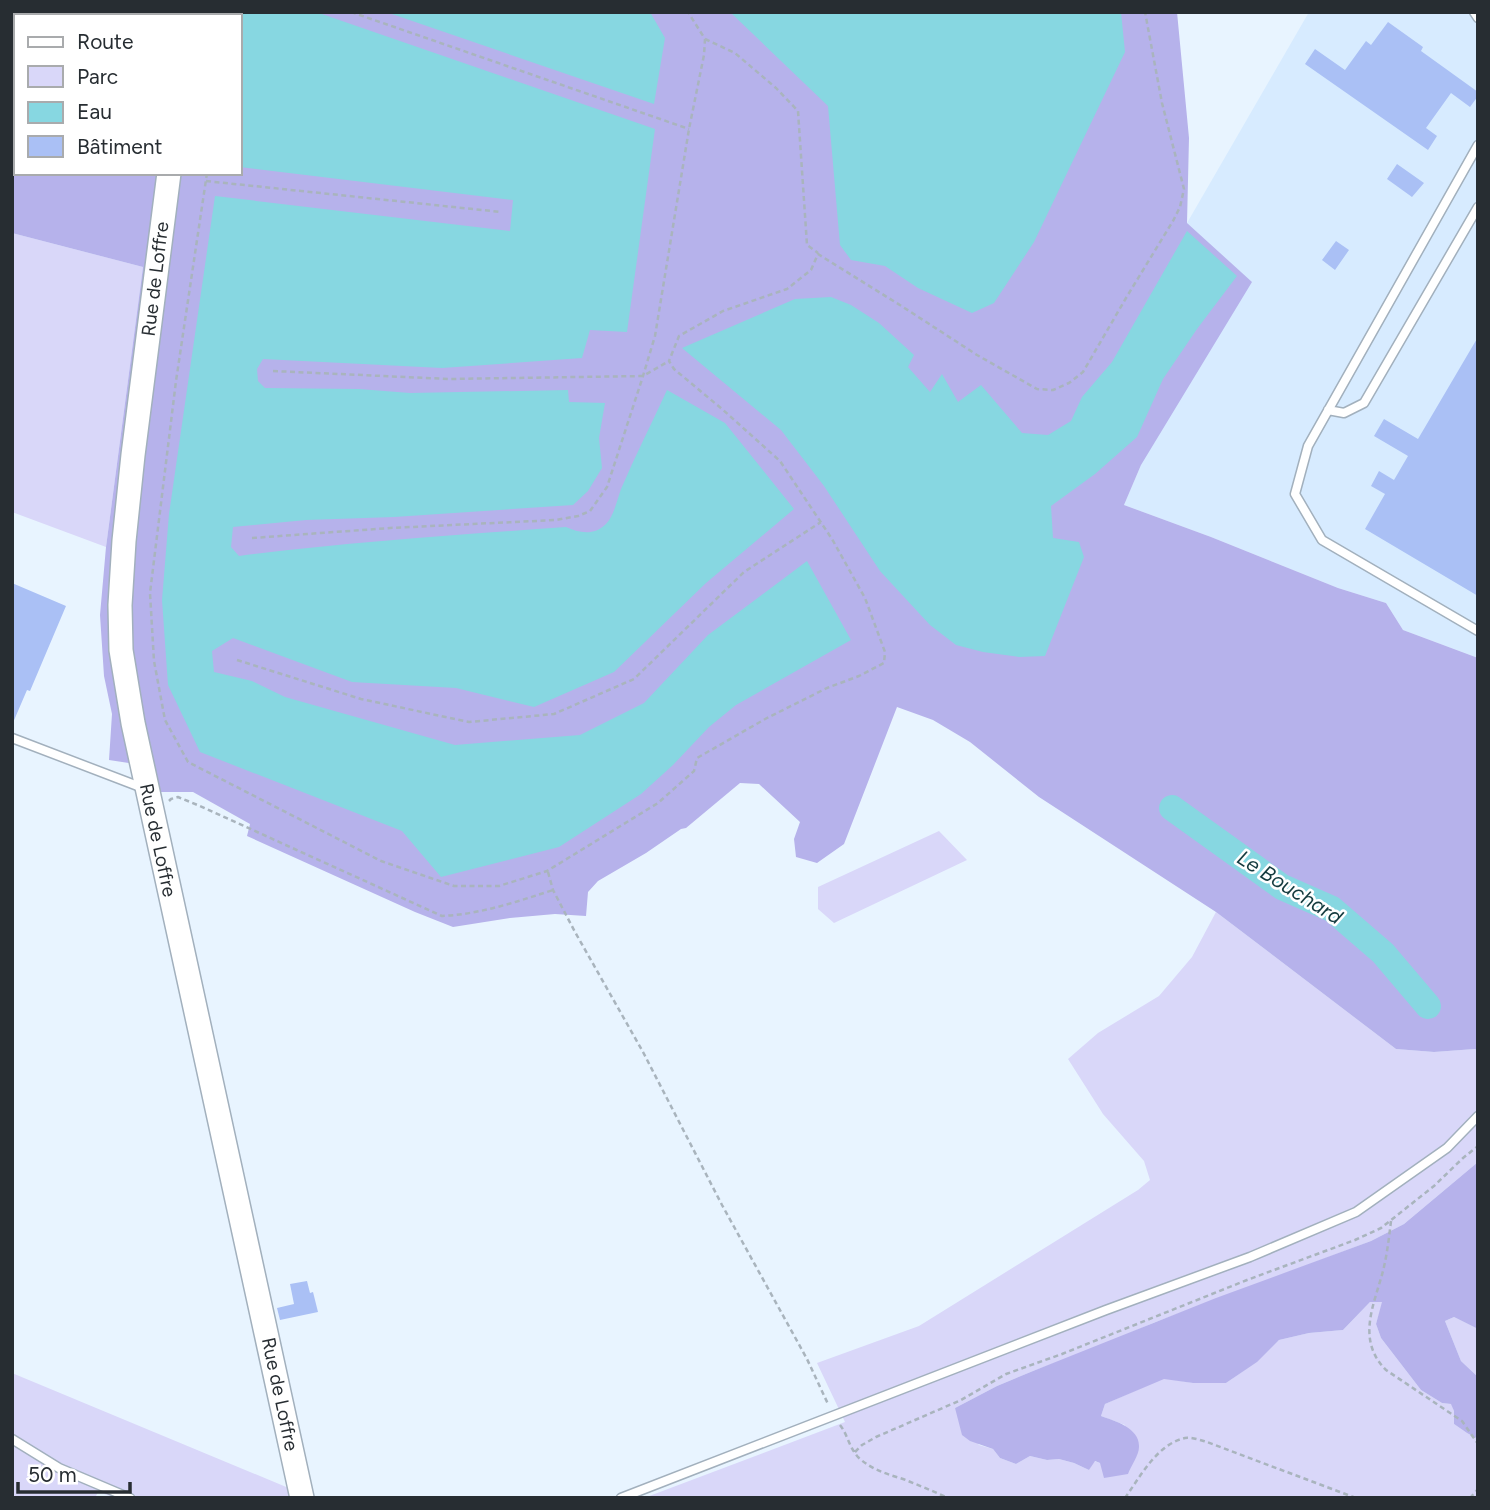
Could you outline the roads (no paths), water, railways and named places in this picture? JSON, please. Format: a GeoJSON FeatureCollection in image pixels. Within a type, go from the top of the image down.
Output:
{"type":"FeatureCollection","features":[{"type":"Feature","properties":{"kind":"main road","name":"Rue de Loffre"},"geometry":{"type":"LineString","coordinates":[[169,175],[130,479],[120,605],[122,663],[133,723],[140,786],[302,1498]]}},
{"type":"Feature","properties":{"kind":"lane"},"geometry":{"type":"LineString","coordinates":[[1474,12],[1478,18]]}},
{"type":"Feature","properties":{"kind":"lane"},"geometry":{"type":"LineString","coordinates":[[1478,145],[1308,446],[1295,494],[1322,540],[1478,631]]}},
{"type":"Feature","properties":{"kind":"lane"},"geometry":{"type":"LineString","coordinates":[[1328,410],[1344,413],[1364,403],[1478,207]]}},
{"type":"Feature","properties":{"kind":"lane"},"geometry":{"type":"LineString","coordinates":[[12,738],[140,786]]}},
{"type":"Feature","properties":{"kind":"lane"},"geometry":{"type":"LineString","coordinates":[[621,1498],[1250,1257],[1356,1212],[1447,1148],[1478,1116]]}},
{"type":"Feature","properties":{"kind":"lane"},"geometry":{"type":"LineString","coordinates":[[12,1439],[59,1468],[130,1498]]}},
{"type":"Feature","properties":{"kind":"water"},"geometry":{"type":"Polygon","coordinates":[[[12,12],[71,12],[72,14],[14,14],[12,55],[12,12]]]}},
{"type":"Feature","properties":{"kind":"water"},"geometry":{"type":"Polygon","coordinates":[[[316,12],[655,129],[627,332],[590,330],[582,358],[442,368],[263,359],[257,369],[258,381],[265,388],[359,389],[410,393],[568,390],[569,402],[605,403],[599,438],[602,468],[588,491],[573,505],[306,520],[233,527],[231,547],[239,556],[566,527],[581,532],[597,530],[611,517],[626,477],[667,390],[725,423],[794,509],[706,583],[614,672],[534,707],[456,688],[352,682],[233,638],[212,651],[214,672],[252,681],[285,697],[455,745],[580,735],[644,703],[708,635],[807,561],[851,640],[736,705],[709,727],[641,794],[559,847],[441,877],[402,831],[200,752],[168,685],[162,600],[169,514],[215,196],[510,231],[513,200],[242,167],[242,14],[233,14],[316,12]]]}},
{"type":"Feature","properties":{"kind":"water"},"geometry":{"type":"Polygon","coordinates":[[[386,12],[650,12],[665,38],[654,104],[386,12]]]}},
{"type":"Feature","properties":{"kind":"water"},"geometry":{"type":"Polygon","coordinates":[[[730,12],[1121,12],[1125,52],[1034,242],[994,303],[972,313],[918,288],[885,266],[851,260],[840,245],[828,106],[730,12]]]}},
{"type":"Feature","properties":{"kind":"water"},"geometry":{"type":"Polygon","coordinates":[[[1187,231],[1237,276],[1163,379],[1137,437],[1095,474],[1051,506],[1053,538],[1079,542],[1084,557],[1045,656],[1019,657],[956,645],[930,625],[880,571],[824,486],[781,430],[682,348],[795,299],[831,297],[851,305],[879,323],[914,355],[908,367],[930,392],[942,374],[958,402],[981,385],[1022,433],[1048,435],[1071,421],[1082,397],[1112,362],[1187,231]]]}},
{"type":"Feature","properties":{"kind":"waterway","name":"Le Bouchard"},"geometry":{"type":"LineString","coordinates":[[1172,808],[1282,887],[1332,909],[1383,953],[1428,1006]]}}]}
